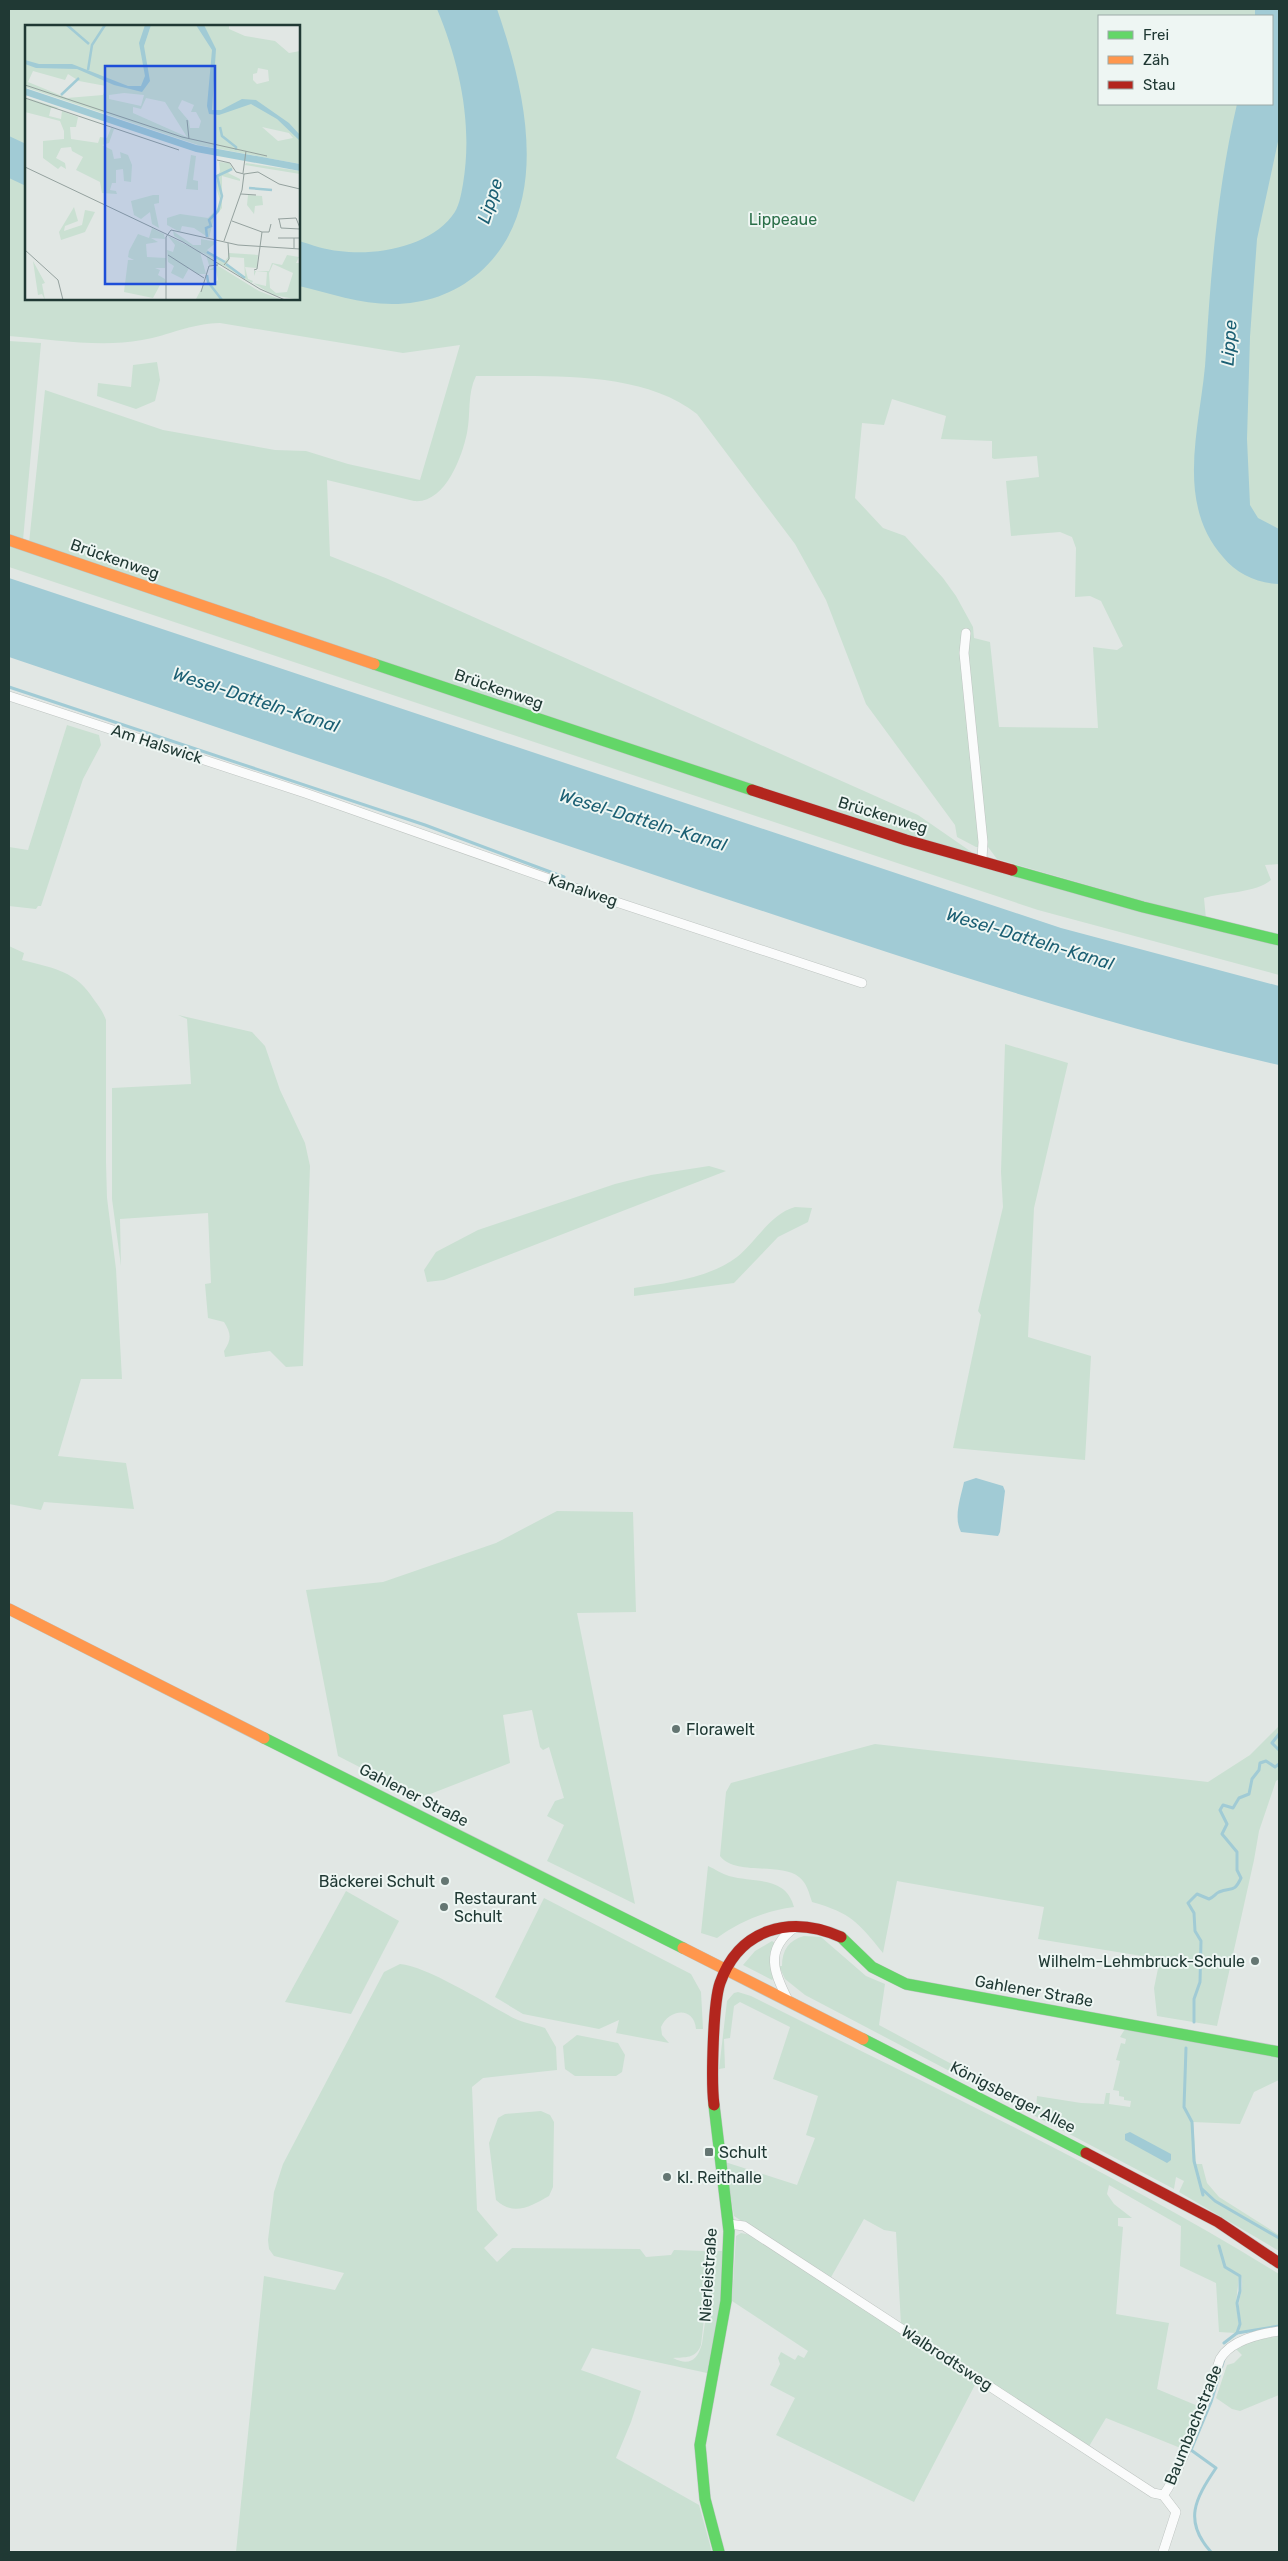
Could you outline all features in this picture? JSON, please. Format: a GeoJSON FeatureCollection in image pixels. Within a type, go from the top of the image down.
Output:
{"type":"FeatureCollection","features":[{"type":"Feature","properties":{"kind":"street","name":"Brückenweg"},"geometry":{"type":"LineString","coordinates":[[9,540],[709,776],[906,840],[1143,907],[1279,940]]}},
{"type":"Feature","properties":{"kind":"street"},"geometry":{"type":"LineString","coordinates":[[966,633],[964,653],[984,842],[982,860]]}},
{"type":"Feature","properties":{"kind":"street","name":"Am Halswick"},"geometry":{"type":"LineString","coordinates":[[9,696],[305,793]]}},
{"type":"Feature","properties":{"kind":"street","name":"Kanalweg"},"geometry":{"type":"LineString","coordinates":[[305,793],[595,895],[862,983]]}},
{"type":"Feature","properties":{"kind":"street","name":"Gahlener Straße"},"geometry":{"type":"LineString","coordinates":[[9,1609],[726,1969],[737,1951],[748,1942],[773,1929],[798,1925],[828,1930],[841,1937],[872,1967],[906,1984],[1279,2052]]}},
{"type":"Feature","properties":{"kind":"street"},"geometry":{"type":"LineString","coordinates":[[788,2000],[777,1977],[774,1962],[777,1946],[785,1934],[798,1925]]}},
{"type":"Feature","properties":{"kind":"street","name":"Königsberger Allee"},"geometry":{"type":"LineString","coordinates":[[726,1969],[1218,2222],[1279,2263]]}},
{"type":"Feature","properties":{"kind":"street","name":"Nierleistraße"},"geometry":{"type":"LineString","coordinates":[[719,2552],[706,2504],[700,2469],[700,2445],[726,2301],[729,2224],[713,2096],[716,2008],[719,1985],[726,1969]]}},
{"type":"Feature","properties":{"kind":"street","name":"Walbrodtsweg"},"geometry":{"type":"LineString","coordinates":[[729,2224],[744,2226],[1153,2493],[1164,2495]]}},
{"type":"Feature","properties":{"kind":"street","name":"Baumbachstraße"},"geometry":{"type":"LineString","coordinates":[[1163,2552],[1176,2512],[1164,2495],[1168,2491],[1178,2468],[1224,2352],[1241,2342],[1279,2331]]}},
{"type":"Feature","properties":{"kind":"green space","name":"Lippeaue"},"geometry":{"type":"Polygon","coordinates":[[[9,9],[1279,9],[1279,864],[1265,865],[1271,880],[1265,884],[1248,890],[1204,898],[1206,919],[997,859],[988,847],[976,847],[957,837],[955,825],[866,704],[826,600],[795,544],[697,414],[674,399],[648,389],[620,382],[591,378],[476,376],[471,390],[467,433],[461,454],[450,477],[435,495],[425,500],[414,501],[327,480],[330,556],[388,579],[918,815],[973,853],[897,833],[657,755],[29,543],[45,390],[163,430],[275,450],[306,451],[348,464],[420,480],[460,345],[403,353],[220,323],[198,325],[142,340],[109,343],[9,336],[9,9]],[[892,399],[884,425],[862,423],[855,498],[883,528],[905,536],[943,578],[956,596],[973,627],[974,638],[990,642],[999,727],[1098,728],[1093,647],[1117,650],[1123,646],[1101,601],[1090,596],[1075,597],[1076,548],[1072,537],[1060,532],[1011,536],[1006,481],[1039,477],[1037,456],[994,459],[992,458],[992,441],[941,439],[946,416],[892,399]]]}},
{"type":"Feature","properties":{"kind":"green space"},"geometry":{"type":"Polygon","coordinates":[[[9,341],[41,343],[23,540],[9,535],[9,341]]]}},
{"type":"Feature","properties":{"kind":"green space"},"geometry":{"type":"Polygon","coordinates":[[[157,362],[160,380],[155,401],[136,409],[97,396],[98,383],[131,387],[133,365],[157,362]]]}},
{"type":"Feature","properties":{"kind":"green space"},"geometry":{"type":"Polygon","coordinates":[[[9,544],[594,742],[1279,945],[1279,975],[1038,910],[9,567],[9,544]]]}},
{"type":"Feature","properties":{"kind":"green space"},"geometry":{"type":"Polygon","coordinates":[[[67,725],[99,735],[101,745],[83,779],[41,906],[38,906],[36,909],[9,906],[9,847],[28,850],[67,725]]]}},
{"type":"Feature","properties":{"kind":"green space"},"geometry":{"type":"Polygon","coordinates":[[[9,946],[24,953],[22,960],[60,971],[76,980],[90,994],[101,1009],[106,1020],[107,1198],[116,1269],[122,1379],[81,1379],[58,1456],[126,1463],[134,1509],[44,1502],[41,1510],[9,1504],[9,946]]]}},
{"type":"Feature","properties":{"kind":"green space"},"geometry":{"type":"Polygon","coordinates":[[[178,1015],[252,1032],[265,1046],[280,1090],[305,1143],[310,1166],[303,1366],[286,1367],[270,1351],[225,1357],[224,1351],[230,1336],[228,1329],[224,1322],[208,1318],[205,1284],[211,1283],[208,1213],[120,1219],[121,1266],[112,1199],[112,1088],[191,1084],[187,1019],[178,1015]]]}},
{"type":"Feature","properties":{"kind":"green space"},"geometry":{"type":"Polygon","coordinates":[[[1005,1044],[1068,1063],[1034,1208],[1028,1337],[1091,1356],[1085,1460],[953,1448],[981,1315],[978,1311],[1003,1207],[1001,1172],[1005,1044]]]}},
{"type":"Feature","properties":{"kind":"green space"},"geometry":{"type":"Polygon","coordinates":[[[709,1166],[726,1171],[444,1280],[427,1282],[424,1270],[436,1252],[478,1230],[615,1184],[651,1175],[709,1166]]]}},
{"type":"Feature","properties":{"kind":"green space"},"geometry":{"type":"Polygon","coordinates":[[[795,1207],[812,1208],[808,1222],[778,1237],[734,1283],[634,1296],[634,1288],[701,1275],[726,1264],[744,1251],[778,1216],[795,1207]]]}},
{"type":"Feature","properties":{"kind":"green space"},"geometry":{"type":"Polygon","coordinates":[[[557,1511],[633,1512],[636,1612],[577,1613],[635,1904],[547,1861],[564,1825],[547,1816],[555,1801],[564,1798],[549,1747],[543,1750],[540,1747],[532,1710],[503,1715],[510,1763],[420,1798],[338,1756],[306,1590],[383,1582],[496,1543],[557,1511]]]}},
{"type":"Feature","properties":{"kind":"green space"},"geometry":{"type":"Polygon","coordinates":[[[1279,1726],[1279,1779],[1276,1781],[1259,1831],[1217,2026],[1157,2016],[1154,1988],[1160,1959],[1038,1939],[1044,1907],[897,1881],[883,1953],[853,1920],[836,1910],[812,1902],[806,1885],[799,1877],[781,1870],[736,1866],[720,1856],[726,1792],[731,1783],[875,1744],[1208,1782],[1250,1755],[1279,1726]]]}},
{"type":"Feature","properties":{"kind":"green space"},"geometry":{"type":"Polygon","coordinates":[[[708,1866],[729,1876],[777,1885],[790,1897],[794,1907],[773,1911],[754,1918],[717,1938],[701,1933],[708,1866]]]}},
{"type":"Feature","properties":{"kind":"green space"},"geometry":{"type":"Polygon","coordinates":[[[346,1891],[399,1921],[351,2014],[285,2002],[346,1891]]]}},
{"type":"Feature","properties":{"kind":"green space"},"geometry":{"type":"Polygon","coordinates":[[[544,1898],[691,1974],[701,1992],[703,2029],[696,2029],[691,2016],[686,2014],[681,2013],[670,2016],[661,2027],[662,2035],[669,2043],[616,2033],[619,2020],[599,2029],[523,2014],[495,1997],[544,1898]]]}},
{"type":"Feature","properties":{"kind":"green space"},"geometry":{"type":"Polygon","coordinates":[[[804,1936],[821,1937],[866,1976],[885,1984],[879,2025],[987,2083],[988,2086],[1036,2108],[1037,2096],[1081,2103],[1104,2104],[1106,2093],[1110,2093],[1109,2104],[1130,2107],[1131,2101],[1124,2100],[1124,2097],[1119,2096],[1119,2091],[1113,2090],[1120,2061],[1116,2060],[1121,2043],[1125,2044],[1126,2039],[1120,2037],[1125,2029],[1279,2057],[1279,2080],[1254,2092],[1240,2124],[1193,2122],[1196,2164],[1202,2164],[1207,2183],[1219,2197],[1279,2235],[1279,2251],[1179,2192],[1184,2181],[1176,2177],[1174,2189],[805,1995],[785,1979],[779,1966],[782,1966],[783,1955],[787,1946],[794,1940],[804,1936]]]}},
{"type":"Feature","properties":{"kind":"green space"},"geometry":{"type":"Polygon","coordinates":[[[772,1941],[775,1943],[770,1960],[774,1978],[772,1980],[743,1965],[755,1951],[772,1941]]]}},
{"type":"Feature","properties":{"kind":"green space"},"geometry":{"type":"Polygon","coordinates":[[[400,1964],[424,1971],[512,2017],[545,2028],[556,2047],[557,2070],[483,2078],[472,2087],[477,2210],[498,2235],[484,2248],[497,2262],[512,2248],[640,2249],[646,2257],[671,2255],[674,2250],[705,2251],[711,2258],[701,2345],[699,2350],[693,2355],[673,2358],[688,2362],[695,2358],[700,2350],[702,2344],[715,2251],[722,2251],[721,2301],[707,2373],[592,2348],[581,2370],[641,2391],[616,2458],[699,2505],[712,2552],[236,2552],[264,2276],[335,2290],[344,2273],[274,2256],[269,2249],[268,2240],[274,2192],[283,2164],[384,1972],[400,1964]]]}},
{"type":"Feature","properties":{"kind":"green space"},"geometry":{"type":"Polygon","coordinates":[[[738,1992],[751,1996],[1018,2129],[1150,2199],[1279,2274],[1279,2325],[1239,2333],[1240,2322],[1239,2304],[1242,2290],[1241,2275],[1239,2277],[1236,2303],[1239,2324],[1236,2333],[1219,2332],[1216,2283],[1180,2266],[1181,2226],[1109,2185],[1107,2194],[1114,2204],[1132,2218],[1118,2218],[1118,2226],[1123,2227],[1116,2314],[1169,2323],[1157,2389],[1198,2406],[1183,2449],[1106,2418],[1088,2448],[901,2325],[896,2232],[884,2230],[864,2219],[830,2279],[734,2216],[725,2162],[797,2185],[815,2138],[806,2135],[818,2096],[773,2079],[790,2027],[740,2002],[734,2006],[730,2038],[724,2039],[725,2068],[719,2069],[727,2001],[734,1993],[738,1992]]]}},
{"type":"Feature","properties":{"kind":"green space"},"geometry":{"type":"Polygon","coordinates":[[[577,2035],[618,2043],[625,2055],[622,2072],[616,2076],[575,2076],[565,2069],[563,2046],[577,2035]]]}},
{"type":"Feature","properties":{"kind":"green space"},"geometry":{"type":"Polygon","coordinates":[[[541,2111],[550,2115],[554,2122],[553,2187],[549,2196],[536,2203],[522,2208],[509,2208],[496,2200],[489,2143],[498,2118],[505,2114],[541,2111]]]}},
{"type":"Feature","properties":{"kind":"green space"},"geometry":{"type":"Polygon","coordinates":[[[741,2233],[751,2235],[977,2381],[914,2502],[776,2435],[795,2398],[770,2385],[780,2364],[778,2358],[781,2352],[795,2360],[798,2355],[804,2358],[808,2351],[732,2301],[736,2236],[741,2233]]]}},
{"type":"Feature","properties":{"kind":"green space"},"geometry":{"type":"Polygon","coordinates":[[[1279,2336],[1279,2395],[1240,2411],[1232,2409],[1216,2398],[1227,2365],[1234,2363],[1242,2355],[1235,2348],[1243,2343],[1279,2336]]]}},
{"type":"Feature","properties":{"kind":"water","name":"Lippe"},"geometry":{"type":"Polygon","coordinates":[[[437,9],[497,9],[517,75],[527,147],[525,182],[517,215],[502,246],[479,273],[459,287],[427,300],[404,304],[380,304],[345,298],[300,286],[300,241],[324,248],[353,252],[369,252],[400,247],[415,242],[442,227],[456,209],[463,184],[466,162],[465,117],[458,73],[437,9]]]}},
{"type":"Feature","properties":{"kind":"water","name":"Lippe"},"geometry":{"type":"Polygon","coordinates":[[[1255,9],[1279,9],[1279,137],[1257,239],[1250,337],[1247,439],[1250,505],[1258,518],[1279,529],[1279,584],[1255,580],[1241,573],[1223,557],[1208,534],[1198,510],[1194,484],[1194,458],[1204,378],[1213,258],[1220,196],[1230,135],[1237,105],[1273,105],[1273,15],[1255,15],[1255,9]]]}},
{"type":"Feature","properties":{"kind":"water"},"geometry":{"type":"Polygon","coordinates":[[[9,136],[25,144],[25,186],[9,178],[9,136]]]}},
{"type":"Feature","properties":{"kind":"water","name":"Wesel-Datteln-Kanal"},"geometry":{"type":"Polygon","coordinates":[[[9,578],[1061,928],[1279,986],[1279,1065],[1133,1028],[917,962],[9,657],[9,578]]]}},
{"type":"Feature","properties":{"kind":"water"},"geometry":{"type":"Polygon","coordinates":[[[976,1478],[1003,1486],[1005,1491],[998,1536],[961,1532],[958,1520],[958,1507],[964,1482],[976,1478]]]}},
{"type":"Feature","properties":{"kind":"water"},"geometry":{"type":"Polygon","coordinates":[[[1130,2132],[1171,2154],[1171,2160],[1167,2163],[1125,2140],[1125,2134],[1130,2132]]]}},
{"type":"Feature","properties":{"kind":"waterway"},"geometry":{"type":"LineString","coordinates":[[9,687],[425,825],[564,877]]}},
{"type":"Feature","properties":{"kind":"waterway"},"geometry":{"type":"LineString","coordinates":[[1279,1734],[1272,1743],[1279,1750]]}},
{"type":"Feature","properties":{"kind":"waterway"},"geometry":{"type":"LineString","coordinates":[[1194,2022],[1194,1999],[1200,1982],[1201,1941],[1195,1931],[1194,1913],[1188,1903],[1197,1894],[1209,1899],[1219,1892],[1234,1888],[1239,1883],[1241,1878],[1237,1870],[1237,1852],[1222,1834],[1227,1824],[1220,1810],[1223,1805],[1233,1808],[1239,1798],[1249,1794],[1252,1779],[1259,1770],[1260,1763],[1266,1761],[1275,1767],[1279,1764]]}},
{"type":"Feature","properties":{"kind":"waterway"},"geometry":{"type":"LineString","coordinates":[[1186,2048],[1184,2107],[1192,2122],[1194,2161],[1203,2195]]}},
{"type":"Feature","properties":{"kind":"waterway"},"geometry":{"type":"LineString","coordinates":[[1202,2189],[1215,2201],[1279,2238]]}},
{"type":"Feature","properties":{"kind":"waterway"},"geometry":{"type":"LineString","coordinates":[[1219,2246],[1225,2267],[1240,2276],[1240,2291],[1237,2303],[1240,2324],[1237,2333],[1224,2343]]}},
{"type":"Feature","properties":{"kind":"waterway"},"geometry":{"type":"LineString","coordinates":[[1237,2333],[1279,2326]]}},
{"type":"Feature","properties":{"kind":"waterway"},"geometry":{"type":"LineString","coordinates":[[1211,2552],[1202,2541],[1197,2530],[1195,2510],[1202,2490],[1216,2468],[1191,2450],[1211,2402],[1224,2359]]}},
{"type":"Feature","properties":{"kind":"traffic: fast"},"geometry":{"type":"LineString","coordinates":[[374,664],[752,790]]}},
{"type":"Feature","properties":{"kind":"traffic: fast"},"geometry":{"type":"LineString","coordinates":[[1012,870],[1143,907],[1279,940]]}},
{"type":"Feature","properties":{"kind":"traffic: fast"},"geometry":{"type":"LineString","coordinates":[[264,1738],[683,1948]]}},
{"type":"Feature","properties":{"kind":"traffic: fast"},"geometry":{"type":"LineString","coordinates":[[841,1937],[872,1967],[906,1984],[1279,2052]]}},
{"type":"Feature","properties":{"kind":"traffic: fast"},"geometry":{"type":"LineString","coordinates":[[863,2039],[1086,2153]]}},
{"type":"Feature","properties":{"kind":"traffic: fast"},"geometry":{"type":"LineString","coordinates":[[714,2105],[729,2231],[726,2301],[700,2445],[705,2499],[719,2552]]}},
{"type":"Feature","properties":{"kind":"traffic: slow"},"geometry":{"type":"LineString","coordinates":[[9,540],[374,664]]}},
{"type":"Feature","properties":{"kind":"traffic: slow"},"geometry":{"type":"LineString","coordinates":[[9,1609],[264,1738]]}},
{"type":"Feature","properties":{"kind":"traffic: slow"},"geometry":{"type":"LineString","coordinates":[[683,1948],[863,2039]]}},
{"type":"Feature","properties":{"kind":"traffic: jam"},"geometry":{"type":"LineString","coordinates":[[752,790],[906,840],[1012,870]]}},
{"type":"Feature","properties":{"kind":"traffic: jam"},"geometry":{"type":"LineString","coordinates":[[714,2105],[714,2024],[718,1993],[720,1983],[729,1965],[740,1950],[753,1939],[769,1931],[785,1927],[822,1930],[841,1937]]}},
{"type":"Feature","properties":{"kind":"traffic: jam"},"geometry":{"type":"LineString","coordinates":[[1086,2153],[1218,2222],[1279,2263]]}},
{"type":"Feature","properties":{"kind":"place","name":"Florawelt"},"geometry":{"type":"Point","coordinates":[676,1729]}},
{"type":"Feature","properties":{"kind":"place","name":"Bäckerei Schult"},"geometry":{"type":"Point","coordinates":[445,1881]}},
{"type":"Feature","properties":{"kind":"place","name":"Restaurant Schult"},"geometry":{"type":"Point","coordinates":[444,1907]}},
{"type":"Feature","properties":{"kind":"place","name":"Wilhelm-Lehmbruck-Schule"},"geometry":{"type":"Point","coordinates":[1255,1961]}},
{"type":"Feature","properties":{"kind":"place","name":"Schult"},"geometry":{"type":"Point","coordinates":[709,2152]}},
{"type":"Feature","properties":{"kind":"place","name":"kl. Reithalle"},"geometry":{"type":"Point","coordinates":[667,2177]}}]}
